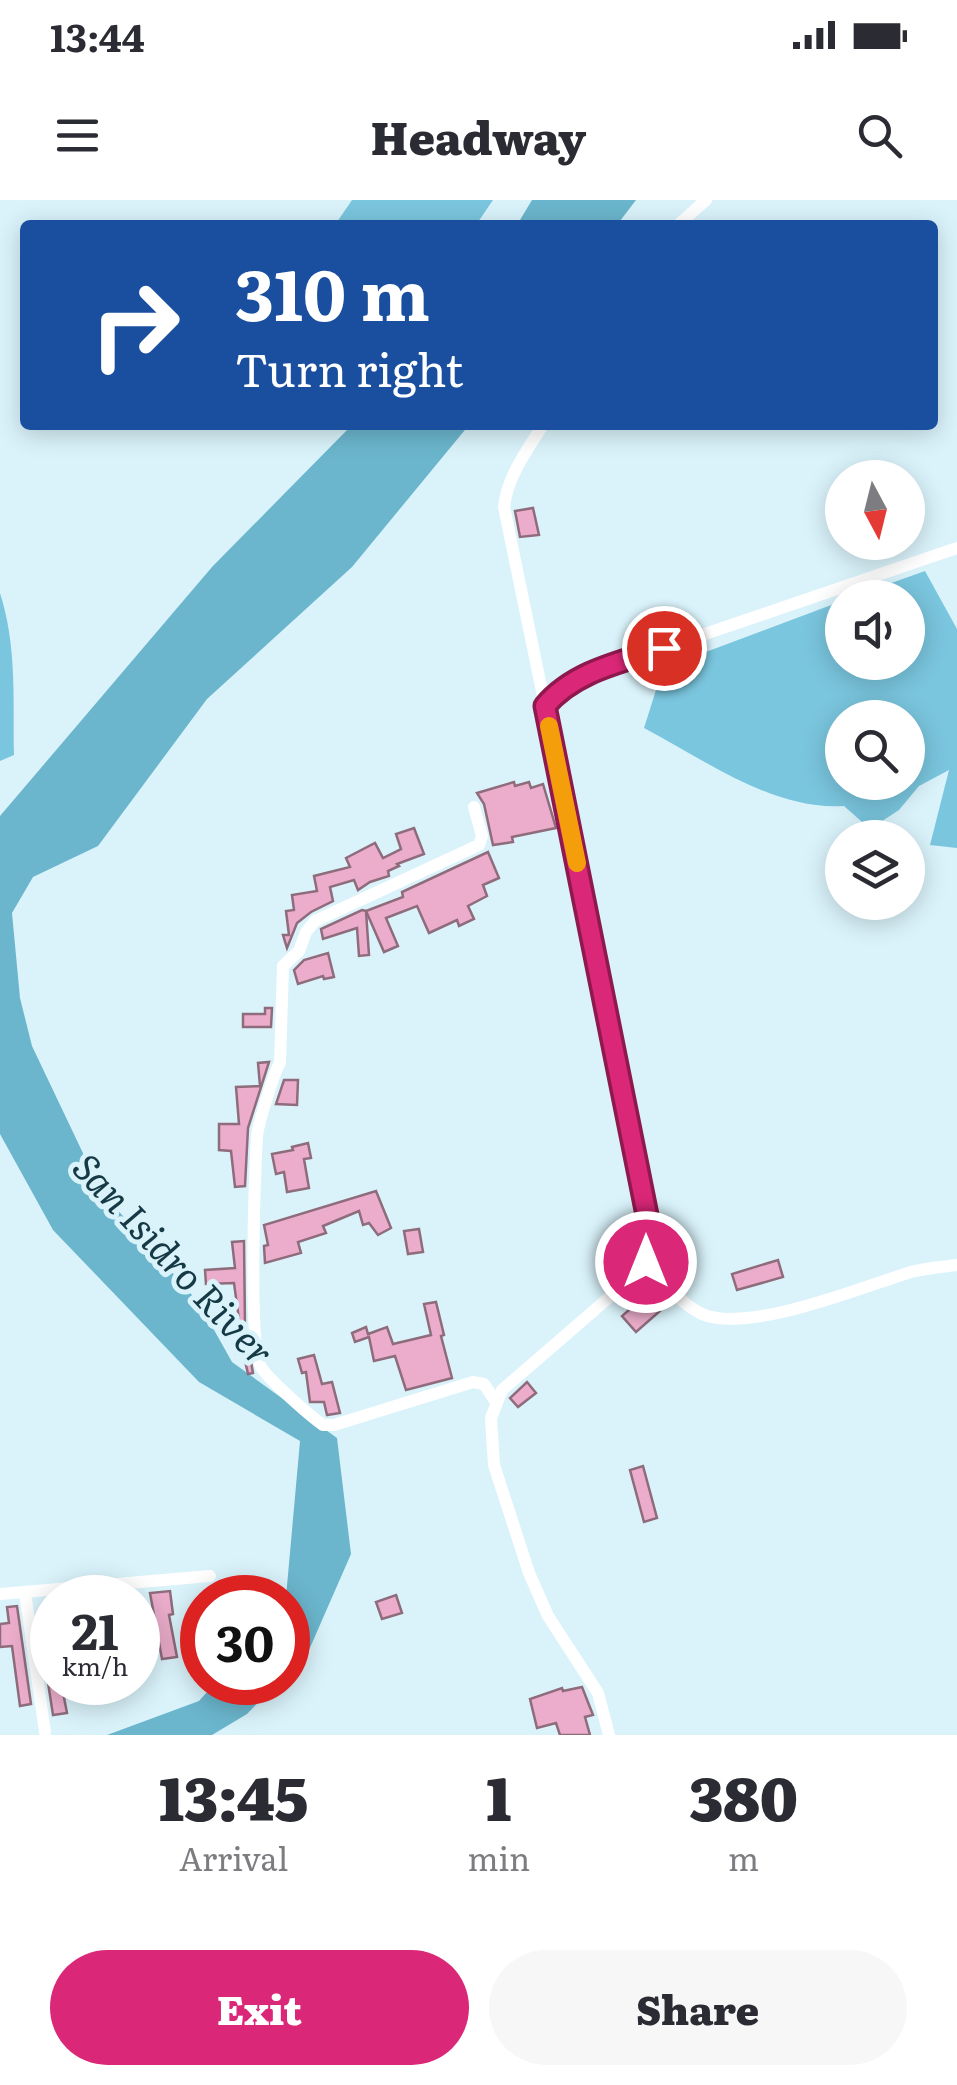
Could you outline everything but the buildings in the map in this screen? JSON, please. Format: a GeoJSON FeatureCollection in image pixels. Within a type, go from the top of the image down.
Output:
{"type":"FeatureCollection","features":[{"type":"Feature","properties":{"kind":"street"},"geometry":{"type":"LineString","coordinates":[[684,220],[706,200]]}},
{"type":"Feature","properties":{"kind":"street"},"geometry":{"type":"LineString","coordinates":[[540,430],[505,493],[504,507],[650,1230],[646,1262],[564,1339],[512,1381],[495,1400],[491,1418],[494,1466],[529,1572],[548,1616],[598,1693],[609,1735]]}},
{"type":"Feature","properties":{"kind":"street"},"geometry":{"type":"LineString","coordinates":[[545,706],[566,685],[591,672],[954,549],[957,565]]}},
{"type":"Feature","properties":{"kind":"street"},"geometry":{"type":"LineString","coordinates":[[474,807],[482,836],[479,844],[315,921],[300,950],[283,966],[280,1063],[272,1076],[257,1136],[256,1350],[265,1372],[317,1421],[328,1426],[473,1382],[484,1384],[495,1400]]}},
{"type":"Feature","properties":{"kind":"street"},"geometry":{"type":"LineString","coordinates":[[646,1262],[686,1304],[718,1319],[773,1314],[916,1271],[957,1265]]}},
{"type":"Feature","properties":{"kind":"street"},"geometry":{"type":"LineString","coordinates":[[26,1592],[45,1732]]}},
{"type":"Feature","properties":{"kind":"street"},"geometry":{"type":"LineString","coordinates":[[0,1594],[30,1592]]}},
{"type":"Feature","properties":{"kind":"shaded area"},"geometry":{"type":"Polygon","coordinates":[[[352,200],[493,200],[479,220],[338,220],[352,200]]]}},
{"type":"Feature","properties":{"kind":"shaded area"},"geometry":{"type":"Polygon","coordinates":[[[532,200],[636,200],[621,220],[520,220],[532,200]]]}},
{"type":"Feature","properties":{"kind":"shaded area"},"geometry":{"type":"Polygon","coordinates":[[[347,430],[465,430],[352,567],[207,699],[98,846],[33,877],[12,913],[20,998],[32,1046],[101,1191],[199,1303],[232,1362],[337,1438],[351,1554],[310,1648],[310,1575],[288,1575],[300,1441],[199,1382],[53,1230],[0,1134],[0,816],[212,567],[347,430]]]}},
{"type":"Feature","properties":{"kind":"shaded area"},"geometry":{"type":"Polygon","coordinates":[[[925,571],[957,629],[957,848],[930,845],[949,770],[925,783],[925,700],[825,700],[825,800],[907,800],[884,820],[860,820],[844,806],[818,805],[766,792],[644,728],[663,668],[825,607],[825,680],[925,680],[925,580],[900,580],[925,571]]]}},
{"type":"Feature","properties":{"kind":"shaded area"},"geometry":{"type":"Polygon","coordinates":[[[0,593],[12,653],[14,755],[0,761],[0,593]]]}},
{"type":"Feature","properties":{"kind":"shaded area"},"geometry":{"type":"Polygon","coordinates":[[[188,1705],[256,1705],[212,1735],[107,1735],[188,1705]]]}},
{"type":"Feature","properties":{"kind":"slow traffic"},"geometry":{"type":"LineString","coordinates":[[549,726],[577,863]]}},
{"type":"Feature","properties":{"kind":"route"},"geometry":{"type":"LineString","coordinates":[[646,1262],[650,1230],[545,706],[555,693],[591,672],[664,648]]}},
{"type":"Feature","properties":{"kind":"water label","name":"San Isidro River"},"geometry":{"type":"Point","coordinates":[175,1258]}}]}
